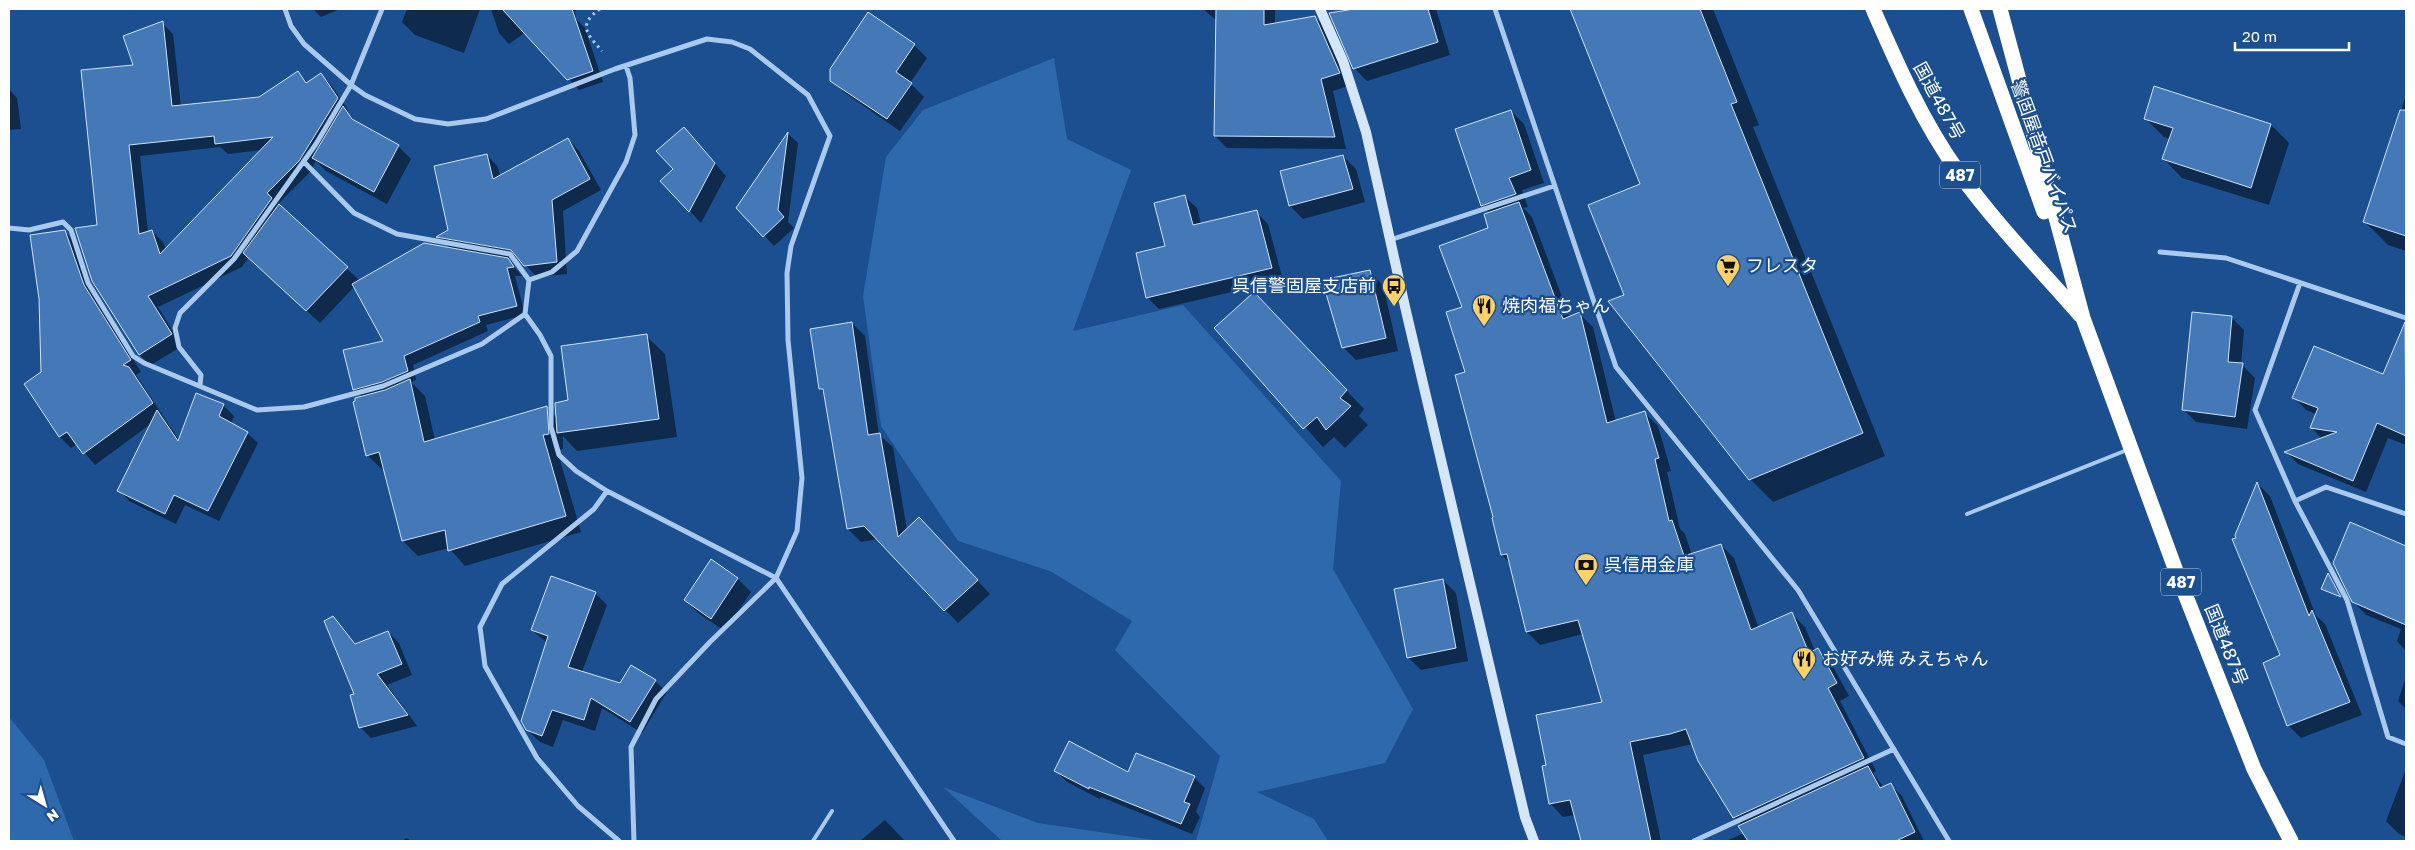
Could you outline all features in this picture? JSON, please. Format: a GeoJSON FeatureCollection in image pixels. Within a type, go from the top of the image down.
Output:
{"type":"FeatureCollection","features":[{"type":"Feature","properties":{"kind":"highway","name":"国道487号"},"geometry":{"type":"LineString","coordinates":[[1873,9],[1904,79],[1935,137],[1960,174],[2083,318]]}},
{"type":"Feature","properties":{"kind":"highway","name":"警固屋音戸バイパス"},"geometry":{"type":"LineString","coordinates":[[1971,9],[2083,318]]}},
{"type":"Feature","properties":{"kind":"highway","name":"国道487号"},"geometry":{"type":"LineString","coordinates":[[2000,9],[2083,318],[2176,571],[2254,768],[2291,841]]}},
{"type":"Feature","properties":{"kind":"street"},"geometry":{"type":"LineString","coordinates":[[285,9],[290,26],[304,44],[351,85],[365,95],[416,119],[448,124],[486,119],[615,69],[707,39],[732,42],[750,49],[808,95],[830,136],[791,246],[787,273],[788,340],[802,478],[797,531],[776,578],[710,642],[656,700],[631,747],[634,841]]}},
{"type":"Feature","properties":{"kind":"street"},"geometry":{"type":"LineString","coordinates":[[200,385],[201,375],[179,347],[175,328],[180,313],[234,258],[304,162],[351,85],[382,9]]}},
{"type":"Feature","properties":{"kind":"street"},"geometry":{"type":"LineString","coordinates":[[1320,9],[1343,61],[1366,132],[1485,651],[1525,818],[1534,841]]}},
{"type":"Feature","properties":{"kind":"street"},"geometry":{"type":"LineString","coordinates":[[1495,9],[1616,367],[1798,590],[1949,841]]}},
{"type":"Feature","properties":{"kind":"street"},"geometry":{"type":"LineString","coordinates":[[530,280],[552,272],[577,251],[626,162],[635,134],[630,78],[626,66]]}},
{"type":"Feature","properties":{"kind":"street"},"geometry":{"type":"LineString","coordinates":[[304,162],[354,213],[397,234],[510,254],[530,280],[525,314],[550,356],[551,427],[559,456],[576,471],[607,491],[776,578],[954,841]]}},
{"type":"Feature","properties":{"kind":"street"},"geometry":{"type":"LineString","coordinates":[[1390,240],[1554,186]]}},
{"type":"Feature","properties":{"kind":"street"},"geometry":{"type":"LineString","coordinates":[[9,228],[29,230],[63,222],[71,230],[88,283],[133,356],[144,363],[257,410],[304,407],[392,382],[482,344],[525,314]]}},
{"type":"Feature","properties":{"kind":"street"},"geometry":{"type":"LineString","coordinates":[[2160,252],[2226,258],[2406,318]]}},
{"type":"Feature","properties":{"kind":"street"},"geometry":{"type":"LineString","coordinates":[[2300,283],[2255,410],[2295,501],[2347,600],[2388,737],[2406,744]]}},
{"type":"Feature","properties":{"kind":"street"},"geometry":{"type":"LineString","coordinates":[[2295,501],[2326,487],[2406,514]]}},
{"type":"Feature","properties":{"kind":"street"},"geometry":{"type":"LineString","coordinates":[[607,491],[594,509],[502,584],[480,627],[485,666],[537,758],[578,806],[619,841]]}},
{"type":"Feature","properties":{"kind":"street"},"geometry":{"type":"LineString","coordinates":[[1694,841],[1894,748]]}},
{"type":"Feature","properties":{"kind":"lane"},"geometry":{"type":"LineString","coordinates":[[1967,514],[2131,449]]}},
{"type":"Feature","properties":{"kind":"lane"},"geometry":{"type":"LineString","coordinates":[[813,841],[832,811]]}},
{"type":"Feature","properties":{"kind":"path"},"geometry":{"type":"LineString","coordinates":[[600,9],[590,16],[586,27],[588,35],[615,69]]}},
{"type":"Feature","properties":{"kind":"shaded area"},"geometry":{"type":"Polygon","coordinates":[[[1054,58],[1067,139],[1131,170],[1073,331],[1183,305],[1341,481],[1333,569],[1413,709],[1385,763],[1257,792],[1314,819],[1328,841],[1196,841],[1220,756],[1115,650],[1132,621],[1050,571],[958,541],[881,426],[863,296],[886,157],[923,110],[1054,58]]]}},
{"type":"Feature","properties":{"kind":"shaded area"},"geometry":{"type":"Polygon","coordinates":[[[9,717],[44,760],[74,841],[9,841],[9,717]]]}},
{"type":"Feature","properties":{"kind":"shaded area"},"geometry":{"type":"Polygon","coordinates":[[[943,787],[1038,823],[1161,841],[1002,841],[943,787]]]}},
{"type":"Feature","properties":{"kind":"building"},"geometry":{"type":"Polygon","coordinates":[[[502,9],[572,9],[593,71],[567,80],[502,9]]]}},
{"type":"Feature","properties":{"kind":"building"},"geometry":{"type":"Polygon","coordinates":[[[1216,9],[1264,9],[1264,25],[1315,16],[1340,73],[1321,79],[1335,137],[1214,136],[1216,9]]]}},
{"type":"Feature","properties":{"kind":"building"},"geometry":{"type":"Polygon","coordinates":[[[1354,9],[1428,9],[1438,42],[1353,69],[1329,13],[1354,9]]]}},
{"type":"Feature","properties":{"kind":"building"},"geometry":{"type":"Polygon","coordinates":[[[1570,9],[1700,9],[1737,102],[1731,104],[1863,433],[1749,480],[1608,301],[1624,295],[1588,205],[1640,184],[1570,9]]]}},
{"type":"Feature","properties":{"kind":"building"},"geometry":{"type":"Polygon","coordinates":[[[868,12],[915,44],[896,72],[912,83],[887,119],[830,81],[830,69],[868,12]]]}},
{"type":"Feature","properties":{"kind":"building"},"geometry":{"type":"Polygon","coordinates":[[[163,21],[172,106],[259,97],[298,71],[306,83],[321,73],[338,98],[299,161],[267,193],[272,198],[231,256],[148,296],[172,334],[139,355],[92,281],[75,228],[97,225],[81,70],[133,65],[123,36],[163,21]],[[214,136],[129,145],[139,234],[152,230],[160,254],[273,137],[215,144],[214,136]]]}},
{"type":"Feature","properties":{"kind":"building"},"geometry":{"type":"Polygon","coordinates":[[[2154,86],[2271,124],[2251,188],[2162,159],[2173,128],[2144,119],[2154,86]]]}},
{"type":"Feature","properties":{"kind":"building"},"geometry":{"type":"Polygon","coordinates":[[[343,106],[352,119],[399,145],[374,192],[312,158],[343,106]]]}},
{"type":"Feature","properties":{"kind":"building"},"geometry":{"type":"Polygon","coordinates":[[[1511,110],[1531,170],[1509,178],[1516,194],[1481,206],[1455,129],[1511,110]]]}},
{"type":"Feature","properties":{"kind":"building"},"geometry":{"type":"Polygon","coordinates":[[[2400,110],[2406,110],[2406,236],[2363,222],[2400,110]]]}},
{"type":"Feature","properties":{"kind":"building"},"geometry":{"type":"Polygon","coordinates":[[[684,127],[715,163],[689,212],[660,181],[673,169],[656,151],[684,127]]]}},
{"type":"Feature","properties":{"kind":"building"},"geometry":{"type":"Polygon","coordinates":[[[788,132],[778,210],[784,217],[763,237],[736,208],[788,132]]]}},
{"type":"Feature","properties":{"kind":"building"},"geometry":{"type":"Polygon","coordinates":[[[568,138],[590,179],[552,200],[557,262],[524,266],[511,250],[436,237],[448,230],[434,166],[487,154],[493,179],[568,138]]]}},
{"type":"Feature","properties":{"kind":"building"},"geometry":{"type":"Polygon","coordinates":[[[1343,155],[1353,189],[1289,206],[1280,171],[1343,155]]]}},
{"type":"Feature","properties":{"kind":"building"},"geometry":{"type":"Polygon","coordinates":[[[1185,195],[1193,225],[1257,210],[1272,268],[1146,298],[1136,253],[1165,246],[1154,203],[1185,195]]]}},
{"type":"Feature","properties":{"kind":"building"},"geometry":{"type":"Polygon","coordinates":[[[1519,202],[1563,319],[1580,312],[1607,423],[1645,411],[1659,458],[1655,459],[1669,521],[1672,520],[1684,556],[1721,544],[1751,630],[1792,612],[1809,653],[1818,648],[1837,683],[1828,688],[1864,758],[1733,818],[1698,761],[1686,729],[1630,742],[1651,841],[1581,841],[1570,800],[1549,804],[1542,766],[1546,765],[1536,715],[1602,702],[1578,620],[1526,632],[1507,554],[1501,555],[1493,517],[1455,375],[1465,372],[1446,312],[1462,307],[1439,246],[1488,228],[1484,214],[1519,202]]]}},
{"type":"Feature","properties":{"kind":"building"},"geometry":{"type":"Polygon","coordinates":[[[279,204],[348,267],[306,311],[243,253],[279,204]]]}},
{"type":"Feature","properties":{"kind":"building"},"geometry":{"type":"Polygon","coordinates":[[[65,230],[84,285],[131,360],[123,365],[129,367],[153,403],[83,454],[67,432],[59,437],[24,384],[41,372],[39,299],[30,235],[65,230]]]}},
{"type":"Feature","properties":{"kind":"building"},"geometry":{"type":"Polygon","coordinates":[[[424,243],[508,258],[514,267],[507,268],[517,306],[478,316],[480,322],[404,356],[408,371],[382,382],[353,390],[343,350],[383,341],[352,284],[424,243]]]}},
{"type":"Feature","properties":{"kind":"building"},"geometry":{"type":"Polygon","coordinates":[[[1370,270],[1386,338],[1342,348],[1322,280],[1370,270]]]}},
{"type":"Feature","properties":{"kind":"building"},"geometry":{"type":"Polygon","coordinates":[[[1254,292],[1347,390],[1340,398],[1351,406],[1326,430],[1317,417],[1303,429],[1214,328],[1254,292]]]}},
{"type":"Feature","properties":{"kind":"building"},"geometry":{"type":"Polygon","coordinates":[[[2192,312],[2232,316],[2228,362],[2243,363],[2235,417],[2182,410],[2192,312]]]}},
{"type":"Feature","properties":{"kind":"building"},"geometry":{"type":"Polygon","coordinates":[[[852,322],[868,435],[880,433],[898,537],[919,517],[978,580],[944,611],[864,526],[847,529],[823,389],[819,389],[810,329],[852,322]]]}},
{"type":"Feature","properties":{"kind":"building"},"geometry":{"type":"Polygon","coordinates":[[[2405,322],[2406,436],[2377,423],[2353,481],[2284,452],[2337,432],[2310,428],[2318,408],[2292,398],[2314,346],[2383,374],[2405,322]]]}},
{"type":"Feature","properties":{"kind":"building"},"geometry":{"type":"Polygon","coordinates":[[[647,334],[659,419],[557,433],[555,403],[568,400],[561,346],[647,334]]]}},
{"type":"Feature","properties":{"kind":"building"},"geometry":{"type":"Polygon","coordinates":[[[410,379],[424,442],[547,406],[549,434],[543,435],[566,516],[448,551],[445,530],[402,541],[379,452],[366,456],[353,402],[355,398],[385,390],[410,379]]]}},
{"type":"Feature","properties":{"kind":"building"},"geometry":{"type":"Polygon","coordinates":[[[196,393],[224,404],[219,416],[248,432],[208,511],[174,495],[165,514],[117,491],[157,410],[178,441],[196,393]]]}},
{"type":"Feature","properties":{"kind":"building"},"geometry":{"type":"Polygon","coordinates":[[[2257,482],[2309,616],[2312,610],[2350,702],[2287,726],[2263,663],[2280,655],[2232,539],[2236,538],[2235,535],[2257,482]]]}},
{"type":"Feature","properties":{"kind":"building"},"geometry":{"type":"Polygon","coordinates":[[[2350,522],[2406,546],[2406,625],[2352,602],[2333,563],[2350,522]]]}},
{"type":"Feature","properties":{"kind":"building"},"geometry":{"type":"Polygon","coordinates":[[[711,559],[738,578],[711,619],[684,600],[711,559]]]}},
{"type":"Feature","properties":{"kind":"building"},"geometry":{"type":"Polygon","coordinates":[[[2328,573],[2341,597],[2321,589],[2328,573]]]}},
{"type":"Feature","properties":{"kind":"building"},"geometry":{"type":"Polygon","coordinates":[[[551,576],[596,592],[568,667],[620,683],[631,665],[656,680],[630,722],[591,698],[584,720],[552,710],[542,736],[526,730],[521,721],[548,636],[531,630],[551,576]]]}},
{"type":"Feature","properties":{"kind":"building"},"geometry":{"type":"Polygon","coordinates":[[[1443,579],[1456,648],[1407,658],[1394,589],[1443,579]]]}},
{"type":"Feature","properties":{"kind":"building"},"geometry":{"type":"Polygon","coordinates":[[[333,616],[355,644],[388,631],[402,664],[377,674],[408,715],[359,728],[350,695],[354,694],[324,621],[333,616]]]}},
{"type":"Feature","properties":{"kind":"building"},"geometry":{"type":"Polygon","coordinates":[[[1069,741],[1128,772],[1136,753],[1195,776],[1184,802],[1190,804],[1181,824],[1089,787],[1089,789],[1054,771],[1069,741]]]}},
{"type":"Feature","properties":{"kind":"building"},"geometry":{"type":"Polygon","coordinates":[[[1868,766],[1880,788],[1891,783],[1915,832],[1896,841],[1748,841],[1738,826],[1868,766]]]}},
{"type":"Feature","properties":{"kind":"place","name":"フレスタ"},"geometry":{"type":"Point","coordinates":[1728,287]}},
{"type":"Feature","properties":{"kind":"place","name":"呉信警固屋支店前"},"geometry":{"type":"Point","coordinates":[1394,307]}},
{"type":"Feature","properties":{"kind":"place","name":"焼肉福ちゃん"},"geometry":{"type":"Point","coordinates":[1484,327]}},
{"type":"Feature","properties":{"kind":"place","name":"呉信用金庫"},"geometry":{"type":"Point","coordinates":[1586,586]}},
{"type":"Feature","properties":{"kind":"place","name":"お好み焼 みえちゃん"},"geometry":{"type":"Point","coordinates":[1804,680]}}]}
